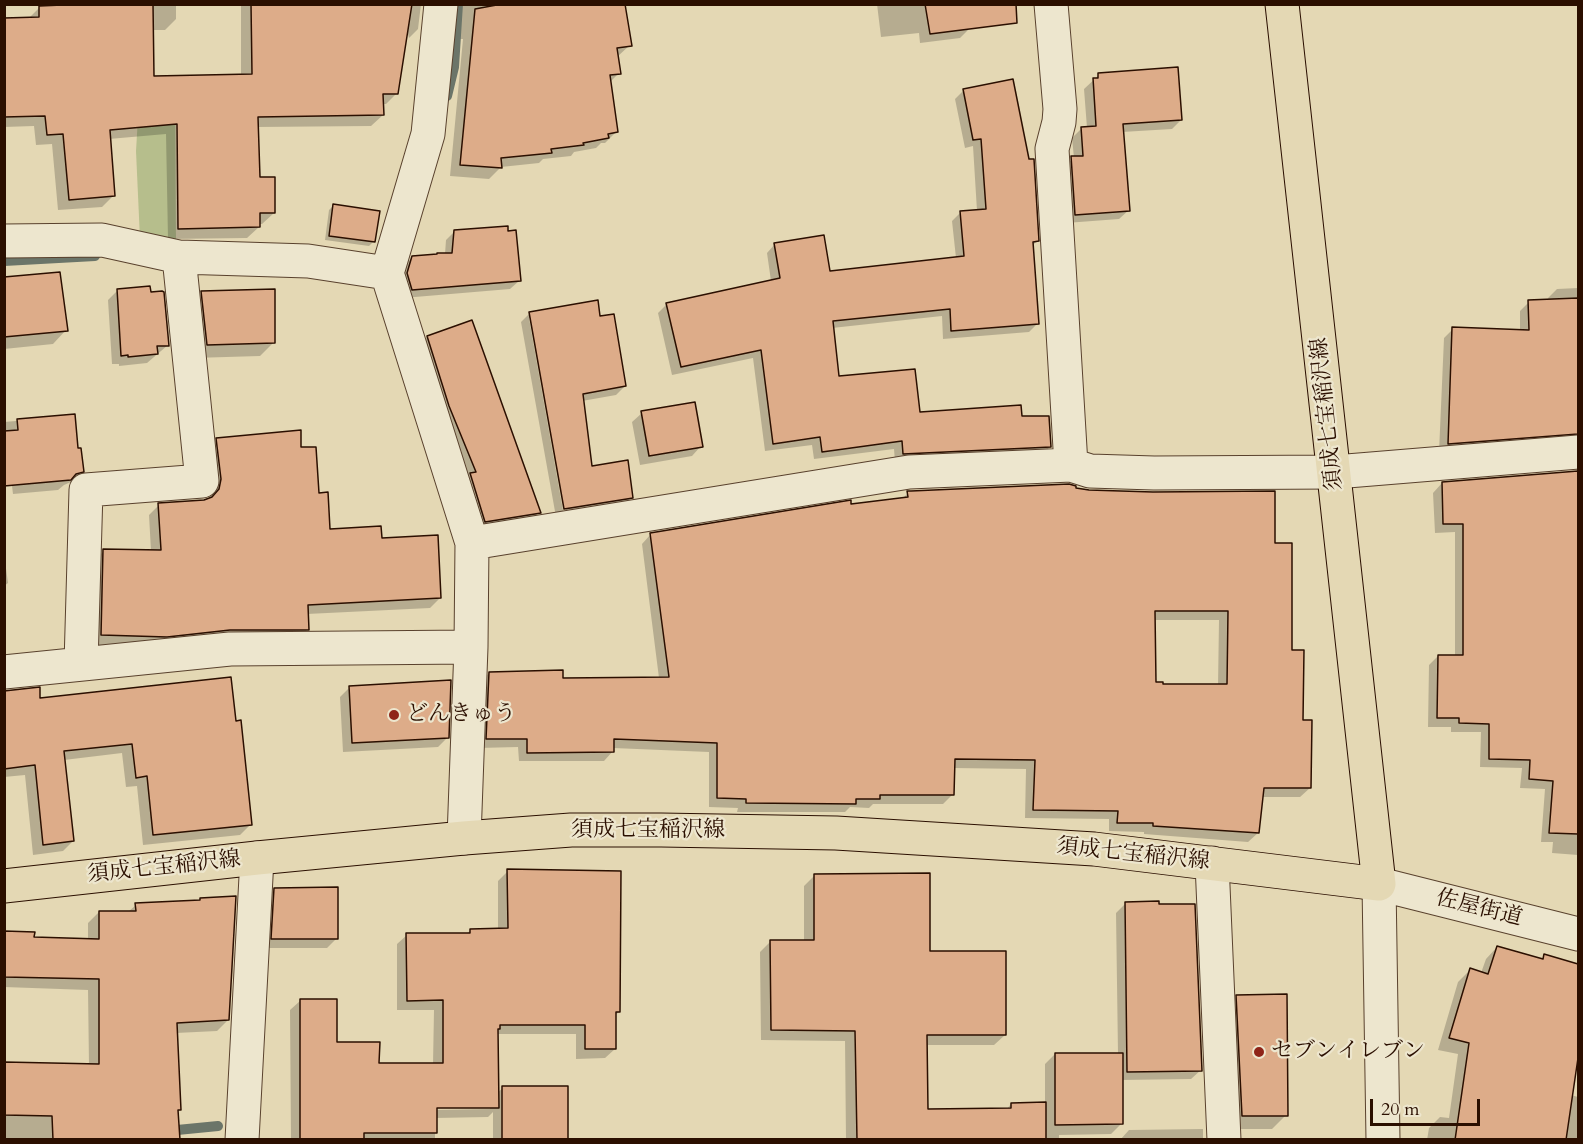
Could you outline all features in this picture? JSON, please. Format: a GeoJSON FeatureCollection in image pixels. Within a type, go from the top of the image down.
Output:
{"type":"FeatureCollection","features":[{"type":"Feature","properties":{"kind":"main road","name":"須成七宝稲沢線"},"geometry":{"type":"LineString","coordinates":[[4,886],[257,858],[571,830],[836,833],[1094,849],[1379,884],[1282,4]]}},
{"type":"Feature","properties":{"kind":"street"},"geometry":{"type":"LineString","coordinates":[[441,4],[428,134],[387,273],[472,543],[471,647],[464,838]]}},
{"type":"Feature","properties":{"kind":"street"},"geometry":{"type":"LineString","coordinates":[[1051,4],[1060,109],[1052,149],[1071,465]]}},
{"type":"Feature","properties":{"kind":"street"},"geometry":{"type":"LineString","coordinates":[[4,241],[102,240],[179,256],[308,261],[387,273]]}},
{"type":"Feature","properties":{"kind":"street"},"geometry":{"type":"LineString","coordinates":[[81,664],[86,490],[202,481],[179,256]]}},
{"type":"Feature","properties":{"kind":"street"},"geometry":{"type":"LineString","coordinates":[[472,543],[909,472],[1071,465],[1090,471],[1154,474],[1335,472],[1578,452]]}},
{"type":"Feature","properties":{"kind":"street"},"geometry":{"type":"LineString","coordinates":[[4,672],[230,649],[471,647]]}},
{"type":"Feature","properties":{"kind":"street"},"geometry":{"type":"LineString","coordinates":[[242,1140],[257,858]]}},
{"type":"Feature","properties":{"kind":"street"},"geometry":{"type":"LineString","coordinates":[[1212,863],[1224,1140]]}},
{"type":"Feature","properties":{"kind":"street"},"geometry":{"type":"LineString","coordinates":[[1379,884],[1383,1140]]}},
{"type":"Feature","properties":{"kind":"street","name":"佐屋街道"},"geometry":{"type":"LineString","coordinates":[[1379,884],[1578,934]]}},
{"type":"Feature","properties":{"kind":"green space"},"geometry":{"type":"Polygon","coordinates":[[[175,80],[176,248],[140,239],[136,151],[140,84],[175,80]]]}},
{"type":"Feature","properties":{"kind":"building"},"geometry":{"type":"Polygon","coordinates":[[[153,4],[154,76],[252,74],[251,4],[412,4],[398,94],[383,94],[384,115],[258,117],[260,177],[275,177],[275,213],[260,213],[260,227],[178,229],[177,124],[110,130],[115,196],[69,200],[63,134],[47,135],[45,116],[4,117],[4,18],[39,17],[39,6],[153,4]]]}},
{"type":"Feature","properties":{"kind":"building"},"geometry":{"type":"Polygon","coordinates":[[[502,4],[625,4],[632,46],[617,48],[621,74],[610,75],[618,132],[608,134],[609,138],[583,143],[584,145],[551,149],[552,153],[501,158],[502,168],[460,165],[475,9],[502,4]]]}},
{"type":"Feature","properties":{"kind":"building"},"geometry":{"type":"Polygon","coordinates":[[[925,4],[1016,4],[1017,23],[930,34],[925,4]]]}},
{"type":"Feature","properties":{"kind":"building"},"geometry":{"type":"Polygon","coordinates":[[[1178,67],[1182,120],[1123,124],[1130,211],[1075,215],[1071,156],[1083,156],[1081,127],[1096,126],[1093,78],[1098,78],[1098,73],[1178,67]]]}},
{"type":"Feature","properties":{"kind":"building"},"geometry":{"type":"Polygon","coordinates":[[[1013,79],[1029,159],[1034,159],[1039,241],[1033,242],[1039,324],[951,331],[950,309],[833,321],[839,376],[915,369],[920,412],[1021,405],[1022,416],[1049,416],[1051,447],[903,454],[902,441],[822,452],[820,437],[773,444],[761,350],[681,367],[666,303],[780,278],[774,243],[824,235],[830,271],[964,256],[960,211],[986,209],[981,139],[973,140],[963,89],[1013,79]]]}},
{"type":"Feature","properties":{"kind":"building"},"geometry":{"type":"Polygon","coordinates":[[[333,204],[380,211],[375,242],[329,236],[333,204]]]}},
{"type":"Feature","properties":{"kind":"building"},"geometry":{"type":"Polygon","coordinates":[[[508,226],[508,231],[516,230],[521,281],[412,290],[407,273],[412,256],[452,253],[454,230],[508,226]]]}},
{"type":"Feature","properties":{"kind":"building"},"geometry":{"type":"Polygon","coordinates":[[[60,272],[68,331],[4,337],[4,277],[60,272]]]}},
{"type":"Feature","properties":{"kind":"building"},"geometry":{"type":"Polygon","coordinates":[[[150,286],[151,292],[164,292],[169,346],[157,346],[158,354],[121,356],[117,289],[150,286]]]}},
{"type":"Feature","properties":{"kind":"building"},"geometry":{"type":"Polygon","coordinates":[[[275,289],[275,343],[207,345],[201,291],[275,289]]]}},
{"type":"Feature","properties":{"kind":"building"},"geometry":{"type":"Polygon","coordinates":[[[1578,298],[1578,434],[1448,444],[1452,327],[1529,330],[1528,300],[1578,298]]]}},
{"type":"Feature","properties":{"kind":"building"},"geometry":{"type":"Polygon","coordinates":[[[598,300],[600,316],[614,314],[626,386],[583,394],[592,466],[628,460],[633,498],[564,509],[529,312],[598,300]]]}},
{"type":"Feature","properties":{"kind":"building"},"geometry":{"type":"Polygon","coordinates":[[[472,320],[541,513],[485,522],[470,473],[476,472],[449,406],[427,336],[472,320]]]}},
{"type":"Feature","properties":{"kind":"building"},"geometry":{"type":"Polygon","coordinates":[[[695,402],[703,447],[649,456],[641,411],[695,402]]]}},
{"type":"Feature","properties":{"kind":"building"},"geometry":{"type":"Polygon","coordinates":[[[75,414],[78,448],[81,448],[84,472],[76,474],[71,480],[4,486],[4,431],[18,430],[17,419],[75,414]]]}},
{"type":"Feature","properties":{"kind":"building"},"geometry":{"type":"Polygon","coordinates":[[[301,430],[301,447],[316,447],[319,493],[328,492],[330,529],[381,526],[382,538],[438,535],[441,598],[308,605],[309,630],[230,630],[167,637],[101,635],[103,549],[161,550],[158,503],[204,500],[212,497],[219,489],[221,479],[216,438],[301,430]]]}},
{"type":"Feature","properties":{"kind":"building"},"geometry":{"type":"Polygon","coordinates":[[[1578,471],[1578,834],[1549,833],[1553,781],[1529,779],[1530,760],[1489,759],[1489,724],[1459,723],[1459,718],[1437,718],[1438,655],[1463,655],[1463,524],[1443,524],[1442,482],[1578,471]]]}},
{"type":"Feature","properties":{"kind":"building"},"geometry":{"type":"Polygon","coordinates":[[[1069,484],[1076,488],[1089,490],[1275,491],[1275,543],[1292,543],[1292,650],[1304,650],[1303,720],[1312,720],[1311,788],[1264,788],[1259,833],[1153,826],[1153,823],[1117,823],[1118,811],[1033,810],[1035,760],[955,759],[954,795],[880,795],[880,799],[856,799],[856,804],[746,803],[746,799],[717,798],[717,743],[614,739],[614,752],[527,753],[527,739],[486,739],[489,672],[563,670],[563,678],[669,677],[650,533],[851,500],[851,504],[908,497],[907,491],[1069,484]],[[1155,611],[1156,682],[1163,682],[1163,684],[1227,684],[1228,611],[1155,611]]]}},
{"type":"Feature","properties":{"kind":"building"},"geometry":{"type":"Polygon","coordinates":[[[231,677],[236,721],[241,720],[252,825],[153,835],[147,776],[136,778],[132,744],[64,751],[74,841],[43,845],[35,765],[4,769],[4,691],[40,687],[40,698],[231,677]]]}},
{"type":"Feature","properties":{"kind":"building"},"geometry":{"type":"Polygon","coordinates":[[[451,680],[449,738],[352,743],[349,686],[451,680]]]}},
{"type":"Feature","properties":{"kind":"building"},"geometry":{"type":"Polygon","coordinates":[[[507,869],[621,871],[620,1012],[616,1012],[616,1049],[585,1049],[585,1025],[500,1025],[498,1029],[499,1108],[437,1108],[437,1133],[364,1133],[364,1140],[300,1140],[300,999],[337,999],[337,1042],[380,1042],[379,1063],[443,1063],[443,1000],[407,1001],[406,933],[470,933],[470,929],[508,928],[507,869]]]}},
{"type":"Feature","properties":{"kind":"building"},"geometry":{"type":"Polygon","coordinates":[[[930,873],[930,951],[1006,951],[1006,1035],[927,1035],[928,1109],[1011,1108],[1011,1103],[1046,1102],[1046,1140],[857,1140],[855,1031],[771,1030],[770,940],[814,940],[814,874],[930,873]]]}},
{"type":"Feature","properties":{"kind":"building"},"geometry":{"type":"Polygon","coordinates":[[[338,887],[338,939],[271,939],[274,888],[338,887]]]}},
{"type":"Feature","properties":{"kind":"building"},"geometry":{"type":"Polygon","coordinates":[[[236,896],[229,1020],[177,1023],[180,1140],[53,1140],[52,1116],[4,1115],[4,1062],[99,1064],[99,979],[4,977],[4,931],[35,932],[34,937],[99,939],[99,911],[136,911],[135,903],[236,896]]]}},
{"type":"Feature","properties":{"kind":"building"},"geometry":{"type":"Polygon","coordinates":[[[1159,901],[1159,904],[1195,904],[1202,1071],[1127,1072],[1125,902],[1159,901]]]}},
{"type":"Feature","properties":{"kind":"building"},"geometry":{"type":"Polygon","coordinates":[[[1497,946],[1543,959],[1544,954],[1578,964],[1578,1058],[1566,1140],[1455,1140],[1469,1043],[1449,1038],[1470,968],[1488,974],[1497,946]]]}},
{"type":"Feature","properties":{"kind":"building"},"geometry":{"type":"Polygon","coordinates":[[[1287,994],[1288,1116],[1242,1116],[1236,995],[1287,994]]]}},
{"type":"Feature","properties":{"kind":"building"},"geometry":{"type":"Polygon","coordinates":[[[1055,1053],[1123,1053],[1123,1124],[1055,1125],[1055,1053]]]}},
{"type":"Feature","properties":{"kind":"building"},"geometry":{"type":"Polygon","coordinates":[[[502,1086],[568,1086],[568,1140],[502,1140],[502,1086]]]}},
{"type":"Feature","properties":{"kind":"waterway"},"geometry":{"type":"LineString","coordinates":[[447,96],[454,67],[458,4]]}},
{"type":"Feature","properties":{"kind":"waterway"},"geometry":{"type":"LineString","coordinates":[[4,261],[95,256]]}},
{"type":"Feature","properties":{"kind":"waterway"},"geometry":{"type":"LineString","coordinates":[[167,1131],[218,1126]]}},
{"type":"Feature","properties":{"kind":"place","name":"どんきゅう"},"geometry":{"type":"Point","coordinates":[394,715]}},
{"type":"Feature","properties":{"kind":"place","name":"セブンイレブン"},"geometry":{"type":"Point","coordinates":[1259,1052]}}]}
